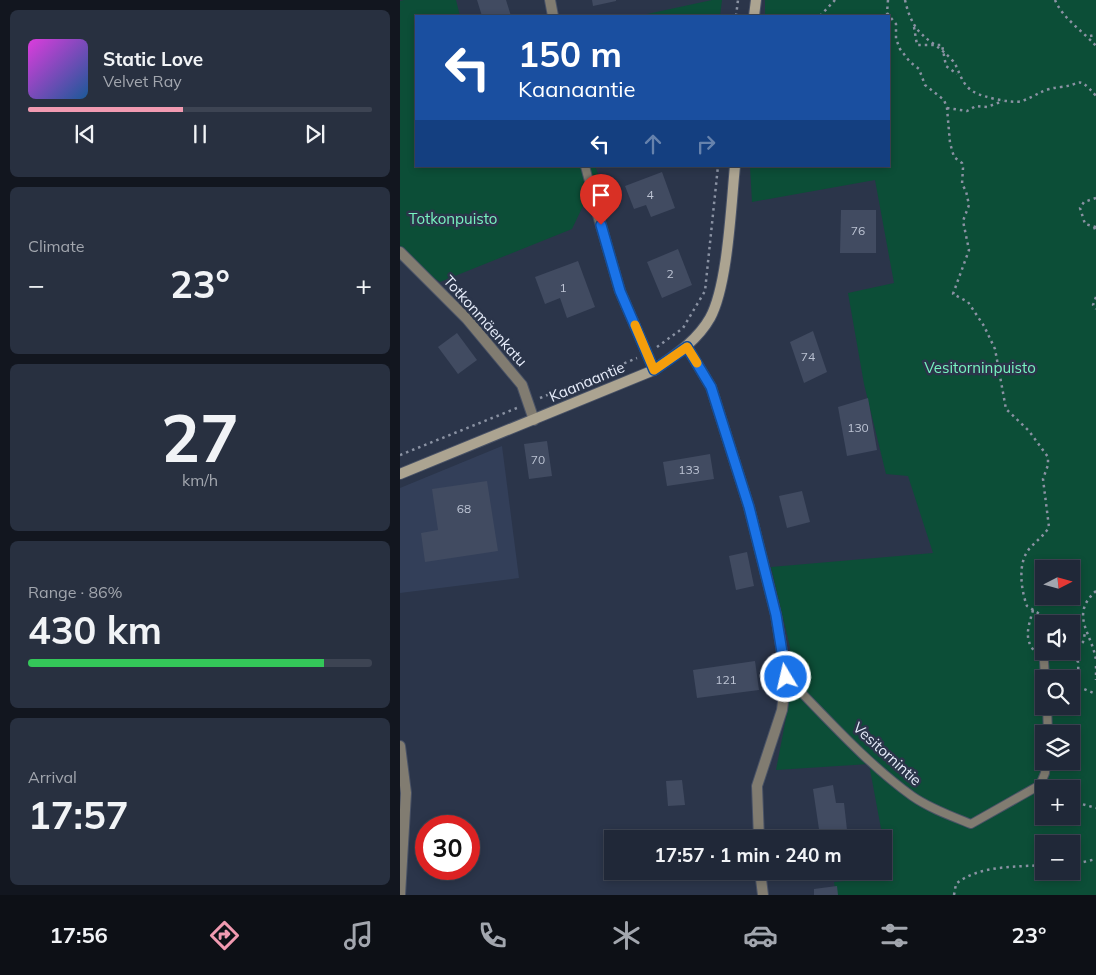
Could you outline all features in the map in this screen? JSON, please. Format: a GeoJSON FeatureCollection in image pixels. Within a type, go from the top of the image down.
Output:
{"type":"FeatureCollection","features":[{"type":"Feature","properties":{"kind":"street"},"geometry":{"type":"LineString","coordinates":[[550,0],[553,15]]}},
{"type":"Feature","properties":{"kind":"street"},"geometry":{"type":"LineString","coordinates":[[754,15],[756,0]]}},
{"type":"Feature","properties":{"kind":"street","name":"Kaanaantie"},"geometry":{"type":"LineString","coordinates":[[400,474],[654,370],[687,347],[710,318],[717,298],[723,271],[735,167]]}},
{"type":"Feature","properties":{"kind":"street"},"geometry":{"type":"LineString","coordinates":[[596,208],[620,291],[654,370]]}},
{"type":"Feature","properties":{"kind":"street","name":"Totkonmäenkatu"},"geometry":{"type":"LineString","coordinates":[[400,252],[467,319],[522,385],[534,420]]}},
{"type":"Feature","properties":{"kind":"street"},"geometry":{"type":"LineString","coordinates":[[687,347],[711,387],[749,507],[776,615],[786,677],[782,710],[757,786],[759,830]]}},
{"type":"Feature","properties":{"kind":"street"},"geometry":{"type":"LineString","coordinates":[[400,746],[406,793],[400,895]]}},
{"type":"Feature","properties":{"kind":"street"},"geometry":{"type":"LineString","coordinates":[[761,880],[763,895]]}},
{"type":"Feature","properties":{"kind":"lane"},"geometry":{"type":"LineString","coordinates":[[584,167],[596,208]]}},
{"type":"Feature","properties":{"kind":"lane"},"geometry":{"type":"LineString","coordinates":[[1044,661],[1044,670]]}},
{"type":"Feature","properties":{"kind":"lane","name":"Vesitornintie"},"geometry":{"type":"LineString","coordinates":[[786,677],[876,766],[913,797],[948,815],[971,824],[1040,785],[1045,770]]}},
{"type":"Feature","properties":{"kind":"path"},"geometry":{"type":"LineString","coordinates":[[736,15],[738,0]]}},
{"type":"Feature","properties":{"kind":"path"},"geometry":{"type":"LineString","coordinates":[[821,15],[835,0]]}},
{"type":"Feature","properties":{"kind":"path"},"geometry":{"type":"LineString","coordinates":[[888,0],[886,13],[888,15]]}},
{"type":"Feature","properties":{"kind":"path"},"geometry":{"type":"LineString","coordinates":[[905,0],[913,24],[917,45],[941,45],[944,47],[947,67],[958,75],[973,92],[1005,100],[1022,101],[1048,88],[1062,87],[1075,82],[1084,84],[1096,96]]}},
{"type":"Feature","properties":{"kind":"path"},"geometry":{"type":"LineString","coordinates":[[1055,0],[1064,15],[1088,36],[1096,46]]}},
{"type":"Feature","properties":{"kind":"path"},"geometry":{"type":"LineString","coordinates":[[890,17],[896,24],[896,39],[900,49],[910,62],[919,69],[925,85],[944,100],[947,108],[950,143],[954,157],[962,163],[962,184],[966,191],[969,205],[963,221],[969,250],[953,294],[968,302],[984,326],[995,349],[1006,409],[1029,431],[1048,457],[1048,465],[1043,479],[1049,527],[1039,540],[1029,548],[1024,558],[1021,582],[1027,606],[1041,615]]}},
{"type":"Feature","properties":{"kind":"path"},"geometry":{"type":"LineString","coordinates":[[913,24],[922,36],[953,62],[958,75]]}},
{"type":"Feature","properties":{"kind":"path"},"geometry":{"type":"LineString","coordinates":[[1088,36],[1096,35]]}},
{"type":"Feature","properties":{"kind":"path"},"geometry":{"type":"LineString","coordinates":[[947,108],[967,111],[976,106],[987,107],[1005,100]]}},
{"type":"Feature","properties":{"kind":"path"},"geometry":{"type":"LineString","coordinates":[[948,118],[957,111]]}},
{"type":"Feature","properties":{"kind":"path"},"geometry":{"type":"LineString","coordinates":[[400,455],[647,353],[683,328],[705,291],[718,167]]}},
{"type":"Feature","properties":{"kind":"path"},"geometry":{"type":"LineString","coordinates":[[1096,198],[1084,202],[1080,208],[1084,222],[1095,227],[1096,232]]}},
{"type":"Feature","properties":{"kind":"path"},"geometry":{"type":"LineString","coordinates":[[1096,297],[1093,305],[1096,309]]}},
{"type":"Feature","properties":{"kind":"path"},"geometry":{"type":"LineString","coordinates":[[1080,644],[1083,642],[1085,632],[1083,608],[1085,601],[1096,590]]}},
{"type":"Feature","properties":{"kind":"path"},"geometry":{"type":"LineString","coordinates":[[1033,610],[1026,638],[1029,646],[1044,661]]}},
{"type":"Feature","properties":{"kind":"path"},"geometry":{"type":"LineString","coordinates":[[1085,632],[1094,648],[1096,660]]}},
{"type":"Feature","properties":{"kind":"path"},"geometry":{"type":"LineString","coordinates":[[1076,660],[1080,672],[1079,687],[1096,694]]}},
{"type":"Feature","properties":{"kind":"path"},"geometry":{"type":"LineString","coordinates":[[1096,666],[1096,680]]}},
{"type":"Feature","properties":{"kind":"path"},"geometry":{"type":"LineString","coordinates":[[1080,804],[1096,808]]}},
{"type":"Feature","properties":{"kind":"path"},"geometry":{"type":"LineString","coordinates":[[1080,863],[1096,859]]}},
{"type":"Feature","properties":{"kind":"path"},"geometry":{"type":"LineString","coordinates":[[954,895],[956,884],[972,874],[1011,867],[1035,866]]}},
{"type":"Feature","properties":{"kind":"shaded area"},"geometry":{"type":"Polygon","coordinates":[[[502,446],[519,578],[400,593],[400,488],[502,446]]]}},
{"type":"Feature","properties":{"kind":"green space","name":"Totkonpuisto"},"geometry":{"type":"Polygon","coordinates":[[[456,0],[460,15],[415,15],[415,167],[595,167],[606,194],[583,206],[572,229],[440,282],[412,263],[400,250],[400,1],[456,0]]]}},
{"type":"Feature","properties":{"kind":"green space"},"geometry":{"type":"Polygon","coordinates":[[[712,0],[722,0],[720,15],[643,15],[712,0]]]}},
{"type":"Feature","properties":{"kind":"green space","name":"Vesitorninpuisto"},"geometry":{"type":"Polygon","coordinates":[[[765,0],[1096,0],[1096,895],[836,895],[834,882],[892,880],[892,830],[881,830],[869,764],[776,770],[791,692],[790,647],[771,567],[933,553],[908,476],[886,474],[864,384],[848,293],[894,283],[875,180],[752,202],[750,167],[890,167],[890,15],[765,15],[765,0]]]}},
{"type":"Feature","properties":{"kind":"building"},"geometry":{"type":"Polygon","coordinates":[[[477,0],[506,0],[511,15],[482,15],[477,0]]]}},
{"type":"Feature","properties":{"kind":"building"},"geometry":{"type":"Polygon","coordinates":[[[592,0],[616,0],[616,1],[593,6],[592,0]]]}},
{"type":"Feature","properties":{"kind":"building"},"geometry":{"type":"Polygon","coordinates":[[[662,172],[675,208],[651,217],[646,205],[634,209],[625,186],[662,172]]]}},
{"type":"Feature","properties":{"kind":"building"},"geometry":{"type":"Polygon","coordinates":[[[841,210],[876,210],[876,253],[840,253],[841,210]]]}},
{"type":"Feature","properties":{"kind":"building"},"geometry":{"type":"Polygon","coordinates":[[[678,249],[692,285],[662,298],[647,262],[678,249]]]}},
{"type":"Feature","properties":{"kind":"building"},"geometry":{"type":"Polygon","coordinates":[[[578,261],[595,307],[567,318],[560,298],[545,304],[535,277],[578,261]]]}},
{"type":"Feature","properties":{"kind":"building"},"geometry":{"type":"Polygon","coordinates":[[[813,331],[827,372],[804,383],[790,342],[813,331]]]}},
{"type":"Feature","properties":{"kind":"building"},"geometry":{"type":"Polygon","coordinates":[[[457,333],[477,360],[458,374],[438,347],[457,333]]]}},
{"type":"Feature","properties":{"kind":"building"},"geometry":{"type":"Polygon","coordinates":[[[868,398],[877,450],[847,456],[838,407],[868,398]]]}},
{"type":"Feature","properties":{"kind":"building"},"geometry":{"type":"Polygon","coordinates":[[[547,441],[552,476],[529,479],[524,444],[547,441]]]}},
{"type":"Feature","properties":{"kind":"building"},"geometry":{"type":"Polygon","coordinates":[[[710,454],[714,479],[667,486],[663,462],[710,454]]]}},
{"type":"Feature","properties":{"kind":"building"},"geometry":{"type":"Polygon","coordinates":[[[487,481],[498,551],[425,562],[421,533],[438,530],[432,489],[487,481]]]}},
{"type":"Feature","properties":{"kind":"building"},"geometry":{"type":"Polygon","coordinates":[[[802,491],[810,522],[787,528],[779,496],[802,491]]]}},
{"type":"Feature","properties":{"kind":"building"},"geometry":{"type":"Polygon","coordinates":[[[747,552],[754,586],[736,590],[729,556],[747,552]]]}},
{"type":"Feature","properties":{"kind":"building"},"geometry":{"type":"Polygon","coordinates":[[[755,661],[759,690],[697,698],[693,670],[755,661]]]}},
{"type":"Feature","properties":{"kind":"building"},"geometry":{"type":"Polygon","coordinates":[[[682,780],[685,805],[668,806],[666,781],[682,780]]]}},
{"type":"Feature","properties":{"kind":"building"},"geometry":{"type":"Polygon","coordinates":[[[833,785],[836,803],[844,803],[847,830],[819,830],[813,789],[833,785]]]}},
{"type":"Feature","properties":{"kind":"building"},"geometry":{"type":"Polygon","coordinates":[[[837,886],[838,895],[814,895],[814,889],[837,886]]]}},
{"type":"Feature","properties":{"kind":"slow traffic"},"geometry":{"type":"LineString","coordinates":[[635,325],[654,370],[687,347],[697,363]]}},
{"type":"Feature","properties":{"kind":"route"},"geometry":{"type":"LineString","coordinates":[[601,225],[620,291],[654,370],[687,347],[711,387],[764,561],[776,615],[786,677]]}}]}
